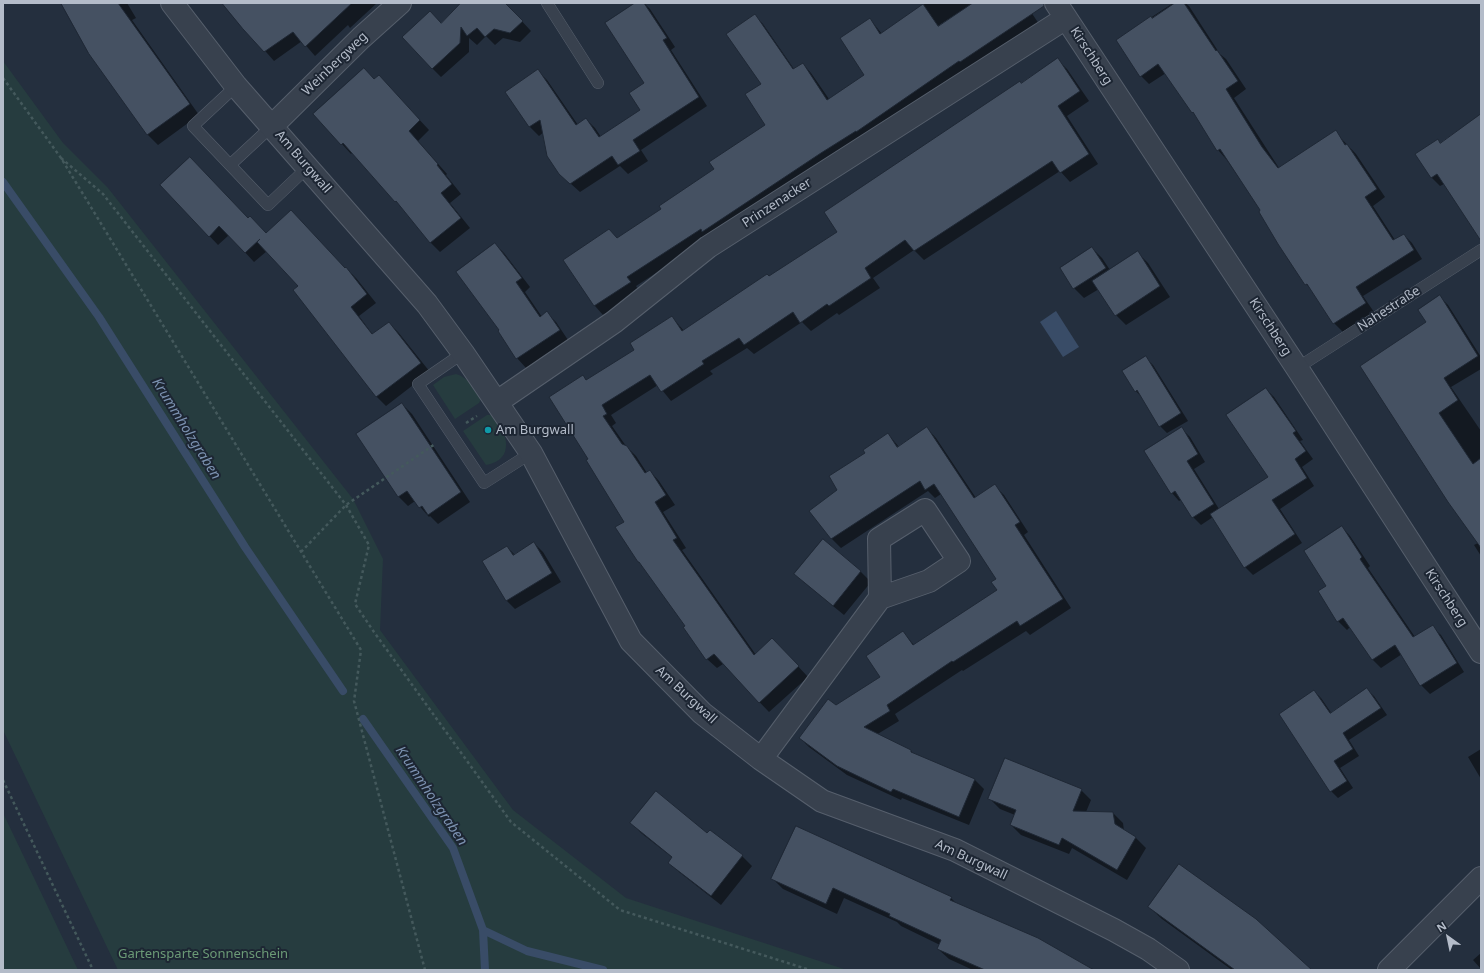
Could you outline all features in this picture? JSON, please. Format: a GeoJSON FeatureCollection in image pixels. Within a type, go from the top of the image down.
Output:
{"type":"FeatureCollection","features":[{"type":"Feature","properties":{"kind":"street","name":"Am Burgwall"},"geometry":{"type":"LineString","coordinates":[[172,3],[236,86],[427,304],[463,353],[531,453],[630,641],[702,713],[761,759],[822,801],[955,850],[1114,930],[1148,949],[1178,970]]}},
{"type":"Feature","properties":{"kind":"street","name":"Weinbergweg"},"geometry":{"type":"LineString","coordinates":[[272,126],[361,38],[400,3]]}},
{"type":"Feature","properties":{"kind":"street","name":"Kirschberg"},"geometry":{"type":"LineString","coordinates":[[1061,11],[1297,368],[1481,652]]}},
{"type":"Feature","properties":{"kind":"street","name":"Prinzenacker"},"geometry":{"type":"LineString","coordinates":[[497,402],[614,322],[708,247],[1061,11]]}},
{"type":"Feature","properties":{"kind":"street"},"geometry":{"type":"LineString","coordinates":[[761,759],[880,598]]}},
{"type":"Feature","properties":{"kind":"street"},"geometry":{"type":"LineString","coordinates":[[1389,970],[1481,878]]}},
{"type":"Feature","properties":{"kind":"lane"},"geometry":{"type":"LineString","coordinates":[[547,3],[598,83]]}},
{"type":"Feature","properties":{"kind":"lane"},"geometry":{"type":"LineString","coordinates":[[236,86],[194,126],[268,205],[308,168]]}},
{"type":"Feature","properties":{"kind":"lane"},"geometry":{"type":"LineString","coordinates":[[230,165],[272,126]]}},
{"type":"Feature","properties":{"kind":"lane","name":"Nahestraße"},"geometry":{"type":"LineString","coordinates":[[1297,368],[1481,250]]}},
{"type":"Feature","properties":{"kind":"lane"},"geometry":{"type":"LineString","coordinates":[[463,353],[418,384],[450,433],[484,483],[531,453]]}},
{"type":"Feature","properties":{"kind":"path"},"geometry":{"type":"LineString","coordinates":[[3,78],[61,158],[361,650],[354,701],[425,970]]}},
{"type":"Feature","properties":{"kind":"path"},"geometry":{"type":"LineString","coordinates":[[61,158],[103,194],[346,505],[369,545],[355,604],[511,822],[620,910],[810,970]]}},
{"type":"Feature","properties":{"kind":"path"},"geometry":{"type":"LineString","coordinates":[[301,552],[346,505],[497,402]]}},
{"type":"Feature","properties":{"kind":"path"},"geometry":{"type":"LineString","coordinates":[[3,780],[93,970]]}},
{"type":"Feature","properties":{"kind":"green space","name":"Gartensparte Sonnenschein"},"geometry":{"type":"Polygon","coordinates":[[[3,61],[63,143],[108,188],[353,499],[383,559],[380,630],[513,810],[626,898],[847,970],[118,970],[3,730],[3,61]]]}},
{"type":"Feature","properties":{"kind":"green space"},"geometry":{"type":"Polygon","coordinates":[[[456,374],[467,380],[481,399],[479,403],[455,419],[433,385],[444,377],[456,374]]]}},
{"type":"Feature","properties":{"kind":"green space"},"geometry":{"type":"Polygon","coordinates":[[[487,415],[491,415],[502,429],[506,444],[502,457],[496,462],[486,465],[463,431],[487,415]]]}},
{"type":"Feature","properties":{"kind":"green space"},"geometry":{"type":"Polygon","coordinates":[[[3,813],[78,970],[3,970],[3,813]]]}},
{"type":"Feature","properties":{"kind":"water"},"geometry":{"type":"Polygon","coordinates":[[[1056,311],[1079,347],[1063,357],[1040,322],[1056,311]]]}},
{"type":"Feature","properties":{"kind":"building"},"geometry":{"type":"Polygon","coordinates":[[[61,3],[118,3],[190,104],[147,135],[89,54],[61,3]]]}},
{"type":"Feature","properties":{"kind":"building"},"geometry":{"type":"Polygon","coordinates":[[[222,3],[352,3],[305,47],[293,32],[264,52],[222,3]]]}},
{"type":"Feature","properties":{"kind":"building"},"geometry":{"type":"Polygon","coordinates":[[[461,3],[505,3],[523,21],[510,33],[494,29],[485,37],[477,28],[467,36],[461,27],[460,43],[432,69],[402,37],[430,11],[441,23],[461,3]]]}},
{"type":"Feature","properties":{"kind":"building"},"geometry":{"type":"Polygon","coordinates":[[[635,3],[644,3],[667,38],[663,40],[699,97],[633,140],[640,151],[618,165],[612,156],[570,184],[559,174],[547,156],[540,120],[529,127],[505,92],[538,69],[576,125],[586,118],[599,137],[640,110],[629,93],[644,83],[605,23],[635,3]]]}},
{"type":"Feature","properties":{"kind":"building"},"geometry":{"type":"Polygon","coordinates":[[[973,3],[1044,3],[1044,6],[960,62],[959,61],[856,132],[821,153],[702,232],[701,229],[627,277],[631,282],[594,306],[563,260],[609,229],[617,238],[661,209],[659,206],[714,169],[709,162],[765,125],[745,94],[761,84],[726,34],[755,14],[793,69],[803,63],[827,100],[864,75],[840,38],[870,18],[880,34],[923,4],[938,26],[973,3]]]}},
{"type":"Feature","properties":{"kind":"building"},"geometry":{"type":"Polygon","coordinates":[[[1175,3],[1184,3],[1238,81],[1226,89],[1262,147],[1278,168],[1336,130],[1377,189],[1365,197],[1393,240],[1404,234],[1414,250],[1356,287],[1366,303],[1333,324],[1307,284],[1305,285],[1278,244],[1259,212],[1260,210],[1220,149],[1217,151],[1193,112],[1192,113],[1158,64],[1140,77],[1116,40],[1151,16],[1152,18],[1175,3]]]}},
{"type":"Feature","properties":{"kind":"building"},"geometry":{"type":"Polygon","coordinates":[[[1058,58],[1080,91],[1058,106],[1089,154],[1060,173],[1052,161],[914,251],[905,240],[865,268],[871,278],[829,306],[827,304],[800,323],[793,312],[744,345],[739,338],[702,361],[704,364],[661,392],[650,375],[602,405],[607,414],[603,416],[622,444],[627,446],[645,473],[650,470],[666,495],[655,502],[677,538],[673,540],[754,655],[772,638],[799,666],[759,703],[714,654],[706,660],[683,627],[685,626],[638,562],[615,527],[624,522],[586,460],[588,459],[549,397],[583,375],[586,380],[634,350],[630,343],[672,316],[682,331],[767,274],[769,276],[837,232],[824,212],[1020,81],[1021,83],[1058,58]]]}},
{"type":"Feature","properties":{"kind":"building"},"geometry":{"type":"Polygon","coordinates":[[[364,68],[374,79],[379,75],[420,120],[409,131],[438,164],[437,165],[452,184],[441,193],[461,218],[430,243],[396,201],[395,202],[343,143],[341,145],[313,114],[364,68]]]}},
{"type":"Feature","properties":{"kind":"building"},"geometry":{"type":"Polygon","coordinates":[[[1481,114],[1481,241],[1437,174],[1431,178],[1415,154],[1438,139],[1440,143],[1481,114]]]}},
{"type":"Feature","properties":{"kind":"building"},"geometry":{"type":"Polygon","coordinates":[[[190,157],[248,218],[250,216],[266,233],[291,210],[345,268],[346,267],[367,294],[351,307],[372,334],[389,322],[421,363],[376,397],[293,290],[298,286],[257,242],[260,239],[245,253],[219,226],[209,237],[160,185],[190,157]]]}},
{"type":"Feature","properties":{"kind":"building"},"geometry":{"type":"Polygon","coordinates":[[[495,243],[522,278],[516,282],[540,317],[547,311],[560,330],[516,359],[498,331],[499,330],[456,272],[495,243]]]}},
{"type":"Feature","properties":{"kind":"building"},"geometry":{"type":"Polygon","coordinates":[[[1092,247],[1106,268],[1073,289],[1060,268],[1092,247]]]}},
{"type":"Feature","properties":{"kind":"building"},"geometry":{"type":"Polygon","coordinates":[[[1138,251],[1160,286],[1115,316],[1092,281],[1138,251]]]}},
{"type":"Feature","properties":{"kind":"building"},"geometry":{"type":"Polygon","coordinates":[[[1440,295],[1478,356],[1444,378],[1458,400],[1439,413],[1473,464],[1481,458],[1481,548],[1448,502],[1360,366],[1426,322],[1418,310],[1440,295]]]}},
{"type":"Feature","properties":{"kind":"building"},"geometry":{"type":"Polygon","coordinates":[[[1146,356],[1181,413],[1159,427],[1137,390],[1135,392],[1122,371],[1146,356]]]}},
{"type":"Feature","properties":{"kind":"building"},"geometry":{"type":"Polygon","coordinates":[[[1266,388],[1296,431],[1293,433],[1306,451],[1295,459],[1307,478],[1272,500],[1295,534],[1244,568],[1210,514],[1268,477],[1226,415],[1266,388]]]}},
{"type":"Feature","properties":{"kind":"building"},"geometry":{"type":"Polygon","coordinates":[[[402,403],[461,492],[428,515],[422,506],[419,508],[407,491],[398,497],[356,434],[402,403]]]}},
{"type":"Feature","properties":{"kind":"building"},"geometry":{"type":"Polygon","coordinates":[[[927,427],[974,498],[995,484],[1020,522],[1015,525],[1063,599],[1020,626],[1017,621],[953,662],[952,661],[887,705],[890,711],[864,727],[911,750],[911,752],[975,779],[959,817],[893,789],[891,792],[837,766],[799,738],[828,699],[836,705],[880,677],[866,656],[903,631],[913,645],[997,590],[991,582],[996,579],[934,484],[925,490],[920,481],[831,539],[809,511],[837,490],[829,476],[865,453],[863,450],[888,433],[897,447],[927,427]]]}},
{"type":"Feature","properties":{"kind":"building"},"geometry":{"type":"Polygon","coordinates":[[[1182,427],[1198,454],[1187,461],[1214,504],[1192,518],[1175,491],[1171,494],[1144,451],[1182,427]]]}},
{"type":"Feature","properties":{"kind":"building"},"geometry":{"type":"Polygon","coordinates":[[[1342,526],[1362,557],[1360,559],[1413,637],[1433,625],[1457,663],[1420,686],[1395,645],[1372,660],[1343,618],[1337,622],[1318,591],[1326,586],[1304,551],[1342,526]]]}},
{"type":"Feature","properties":{"kind":"building"},"geometry":{"type":"Polygon","coordinates":[[[823,539],[861,571],[833,606],[794,574],[823,539]]]}},
{"type":"Feature","properties":{"kind":"building"},"geometry":{"type":"Polygon","coordinates":[[[534,542],[552,573],[506,601],[482,561],[507,546],[513,555],[534,542]]]}},
{"type":"Feature","properties":{"kind":"building"},"geometry":{"type":"Polygon","coordinates":[[[1367,688],[1381,708],[1343,733],[1353,749],[1334,761],[1347,781],[1330,792],[1279,714],[1314,690],[1330,713],[1367,688]]]}},
{"type":"Feature","properties":{"kind":"building"},"geometry":{"type":"Polygon","coordinates":[[[1005,758],[1082,789],[1073,811],[1113,812],[1115,824],[1136,837],[1117,870],[1062,838],[1059,845],[1010,825],[1016,810],[988,799],[1005,758]]]}},
{"type":"Feature","properties":{"kind":"building"},"geometry":{"type":"Polygon","coordinates":[[[656,791],[707,833],[710,830],[743,855],[711,896],[668,863],[672,857],[630,823],[656,791]]]}},
{"type":"Feature","properties":{"kind":"building"},"geometry":{"type":"Polygon","coordinates":[[[796,826],[952,897],[950,900],[1038,938],[1094,970],[985,970],[937,949],[941,940],[889,916],[890,914],[833,888],[826,904],[771,879],[796,826]]]}},
{"type":"Feature","properties":{"kind":"building"},"geometry":{"type":"Polygon","coordinates":[[[1179,864],[1256,919],[1312,970],[1235,970],[1148,907],[1179,864]]]}},
{"type":"Feature","properties":{"kind":"waterway","name":"Krummholzgraben"},"geometry":{"type":"LineString","coordinates":[[3,182],[99,317],[245,547],[343,691]]}},
{"type":"Feature","properties":{"kind":"waterway","name":"Krummholzgraben"},"geometry":{"type":"LineString","coordinates":[[363,719],[453,848],[483,930],[527,951],[603,970]]}},
{"type":"Feature","properties":{"kind":"waterway"},"geometry":{"type":"LineString","coordinates":[[483,930],[485,970]]}},
{"type":"Feature","properties":{"kind":"place","name":"Am Burgwall"},"geometry":{"type":"Point","coordinates":[488,430]}}]}
